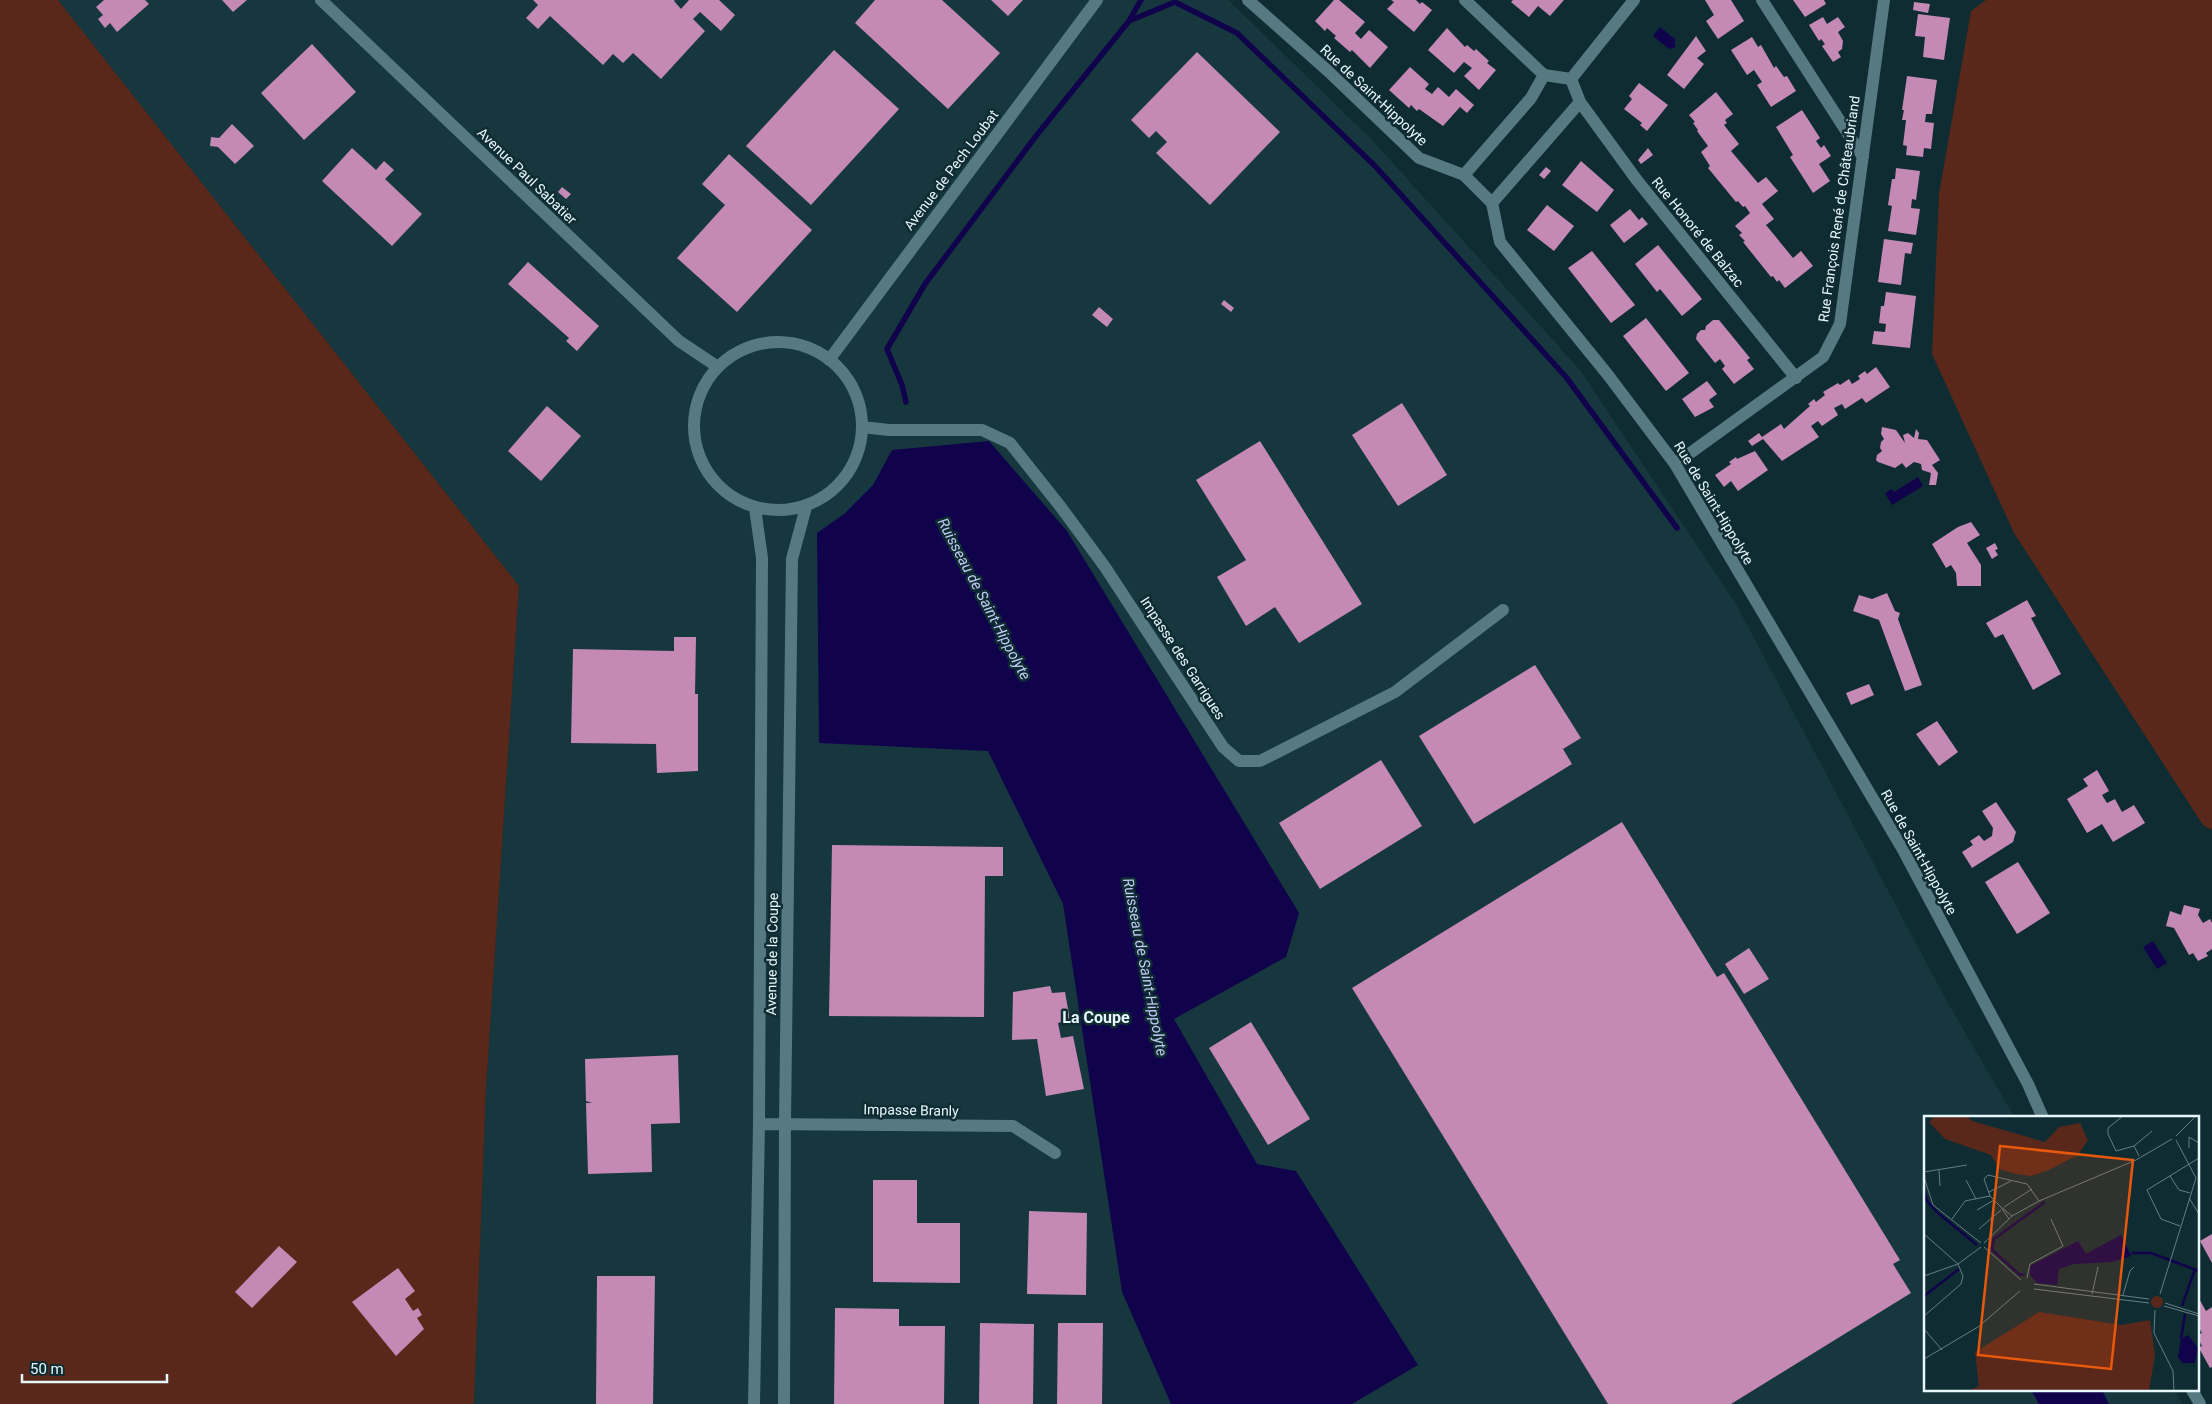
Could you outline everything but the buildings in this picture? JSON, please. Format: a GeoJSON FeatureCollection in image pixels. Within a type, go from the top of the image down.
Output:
{"type":"FeatureCollection","features":[{"type":"Feature","properties":{"kind":"street","name":"Avenue Paul Sabatier"},"geometry":{"type":"LineString","coordinates":[[321,0],[679,341],[718,367]]}},
{"type":"Feature","properties":{"kind":"street","name":"Avenue de Pech Loubat"},"geometry":{"type":"LineString","coordinates":[[829,360],[1097,0]]}},
{"type":"Feature","properties":{"kind":"street","name":"Rue de Saint-Hippolyte"},"geometry":{"type":"LineString","coordinates":[[1248,0],[1328,71],[1419,158],[1464,174],[1492,203],[1500,242],[1608,375],[1675,464],[1902,848],[2028,1084],[2042,1116]]}},
{"type":"Feature","properties":{"kind":"street"},"geometry":{"type":"LineString","coordinates":[[1465,0],[1544,75],[1571,79],[1634,0]]}},
{"type":"Feature","properties":{"kind":"street"},"geometry":{"type":"LineString","coordinates":[[1762,0],[1863,157]]}},
{"type":"Feature","properties":{"kind":"street","name":"Rue François René de Châteaubriand"},"geometry":{"type":"LineString","coordinates":[[1675,464],[1823,357],[1840,324],[1884,0]]}},
{"type":"Feature","properties":{"kind":"street"},"geometry":{"type":"LineString","coordinates":[[1464,174],[1531,98],[1544,75]]}},
{"type":"Feature","properties":{"kind":"street","name":"Rue Honoré de Balzac"},"geometry":{"type":"LineString","coordinates":[[1571,79],[1580,102],[1636,179],[1796,378]]}},
{"type":"Feature","properties":{"kind":"street"},"geometry":{"type":"LineString","coordinates":[[1492,203],[1580,102]]}},
{"type":"Feature","properties":{"kind":"street"},"geometry":{"type":"LineString","coordinates":[[784,342],[808,348],[829,360],[847,378],[858,402],[862,427],[858,453],[847,476],[829,495],[806,507],[755,508],[729,496],[708,475],[696,448],[694,419],[699,400],[702,391],[718,367],[737,353],[760,344],[784,342]]}},
{"type":"Feature","properties":{"kind":"street","name":"Impasse des Garrigues"},"geometry":{"type":"LineString","coordinates":[[862,427],[889,430],[982,430],[1010,443],[1055,499],[1105,567],[1222,747],[1239,761],[1260,761],[1395,692],[1503,610]]}},
{"type":"Feature","properties":{"kind":"street","name":"Avenue de la Coupe"},"geometry":{"type":"LineString","coordinates":[[784,1404],[785,1123],[792,559],[806,507]]}},
{"type":"Feature","properties":{"kind":"street","name":"Avenue de la Coupe"},"geometry":{"type":"LineString","coordinates":[[754,1404],[759,1124],[762,558],[755,508]]}},
{"type":"Feature","properties":{"kind":"street","name":"Impasse Branly"},"geometry":{"type":"LineString","coordinates":[[759,1124],[1013,1126],[1055,1153]]}},
{"type":"Feature","properties":{"kind":"street"},"geometry":{"type":"LineString","coordinates":[[2193,1392],[2200,1404]]}},
{"type":"Feature","properties":{"kind":"shaded area"},"geometry":{"type":"Polygon","coordinates":[[[0,0],[58,0],[519,586],[486,1089],[474,1404],[0,1404],[0,0]]]}},
{"type":"Feature","properties":{"kind":"shaded area"},"geometry":{"type":"Polygon","coordinates":[[[58,0],[1228,0],[1372,140],[1580,370],[1737,606],[1945,998],[2014,1116],[1924,1116],[1924,1392],[2175,1392],[2182,1404],[474,1404],[486,1089],[519,586],[58,0]]]}},
{"type":"Feature","properties":{"kind":"shaded area"},"geometry":{"type":"Polygon","coordinates":[[[1986,0],[2212,0],[2212,830],[2203,825],[2014,533],[1932,354],[1939,194],[1971,11],[1986,0]]]}},
{"type":"Feature","properties":{"kind":"water"},"geometry":{"type":"Polygon","coordinates":[[[1660,27],[1676,40],[1674,42],[1676,47],[1669,49],[1653,36],[1660,27]]]}},
{"type":"Feature","properties":{"kind":"water","name":"Ruisseau de Saint-Hippolyte"},"geometry":{"type":"Polygon","coordinates":[[[989,441],[1067,531],[1299,913],[1286,957],[1174,1019],[1257,1164],[1296,1171],[1418,1365],[1352,1404],[1171,1404],[1122,1292],[1063,904],[988,751],[819,743],[817,533],[844,514],[873,485],[892,450],[989,441]]]}},
{"type":"Feature","properties":{"kind":"water"},"geometry":{"type":"Polygon","coordinates":[[[1918,477],[1923,486],[1892,505],[1885,493],[1892,489],[1894,492],[1918,477]]]}},
{"type":"Feature","properties":{"kind":"water"},"geometry":{"type":"Polygon","coordinates":[[[2153,941],[2167,963],[2157,969],[2143,947],[2153,941]]]}},
{"type":"Feature","properties":{"kind":"water"},"geometry":{"type":"Polygon","coordinates":[[[2032,1392],[2103,1392],[2109,1404],[2039,1404],[2032,1392]]]}},
{"type":"Feature","properties":{"kind":"waterway"},"geometry":{"type":"LineString","coordinates":[[906,402],[902,385],[887,349],[925,284],[1036,136],[1129,21],[1141,0]]}},
{"type":"Feature","properties":{"kind":"waterway"},"geometry":{"type":"LineString","coordinates":[[1129,21],[1175,2],[1237,33],[1375,166],[1566,377],[1677,528]]}},
{"type":"Feature","properties":{"kind":"district","name":"La Coupe"},"geometry":{"type":"Point","coordinates":[1096,1017]}}]}
